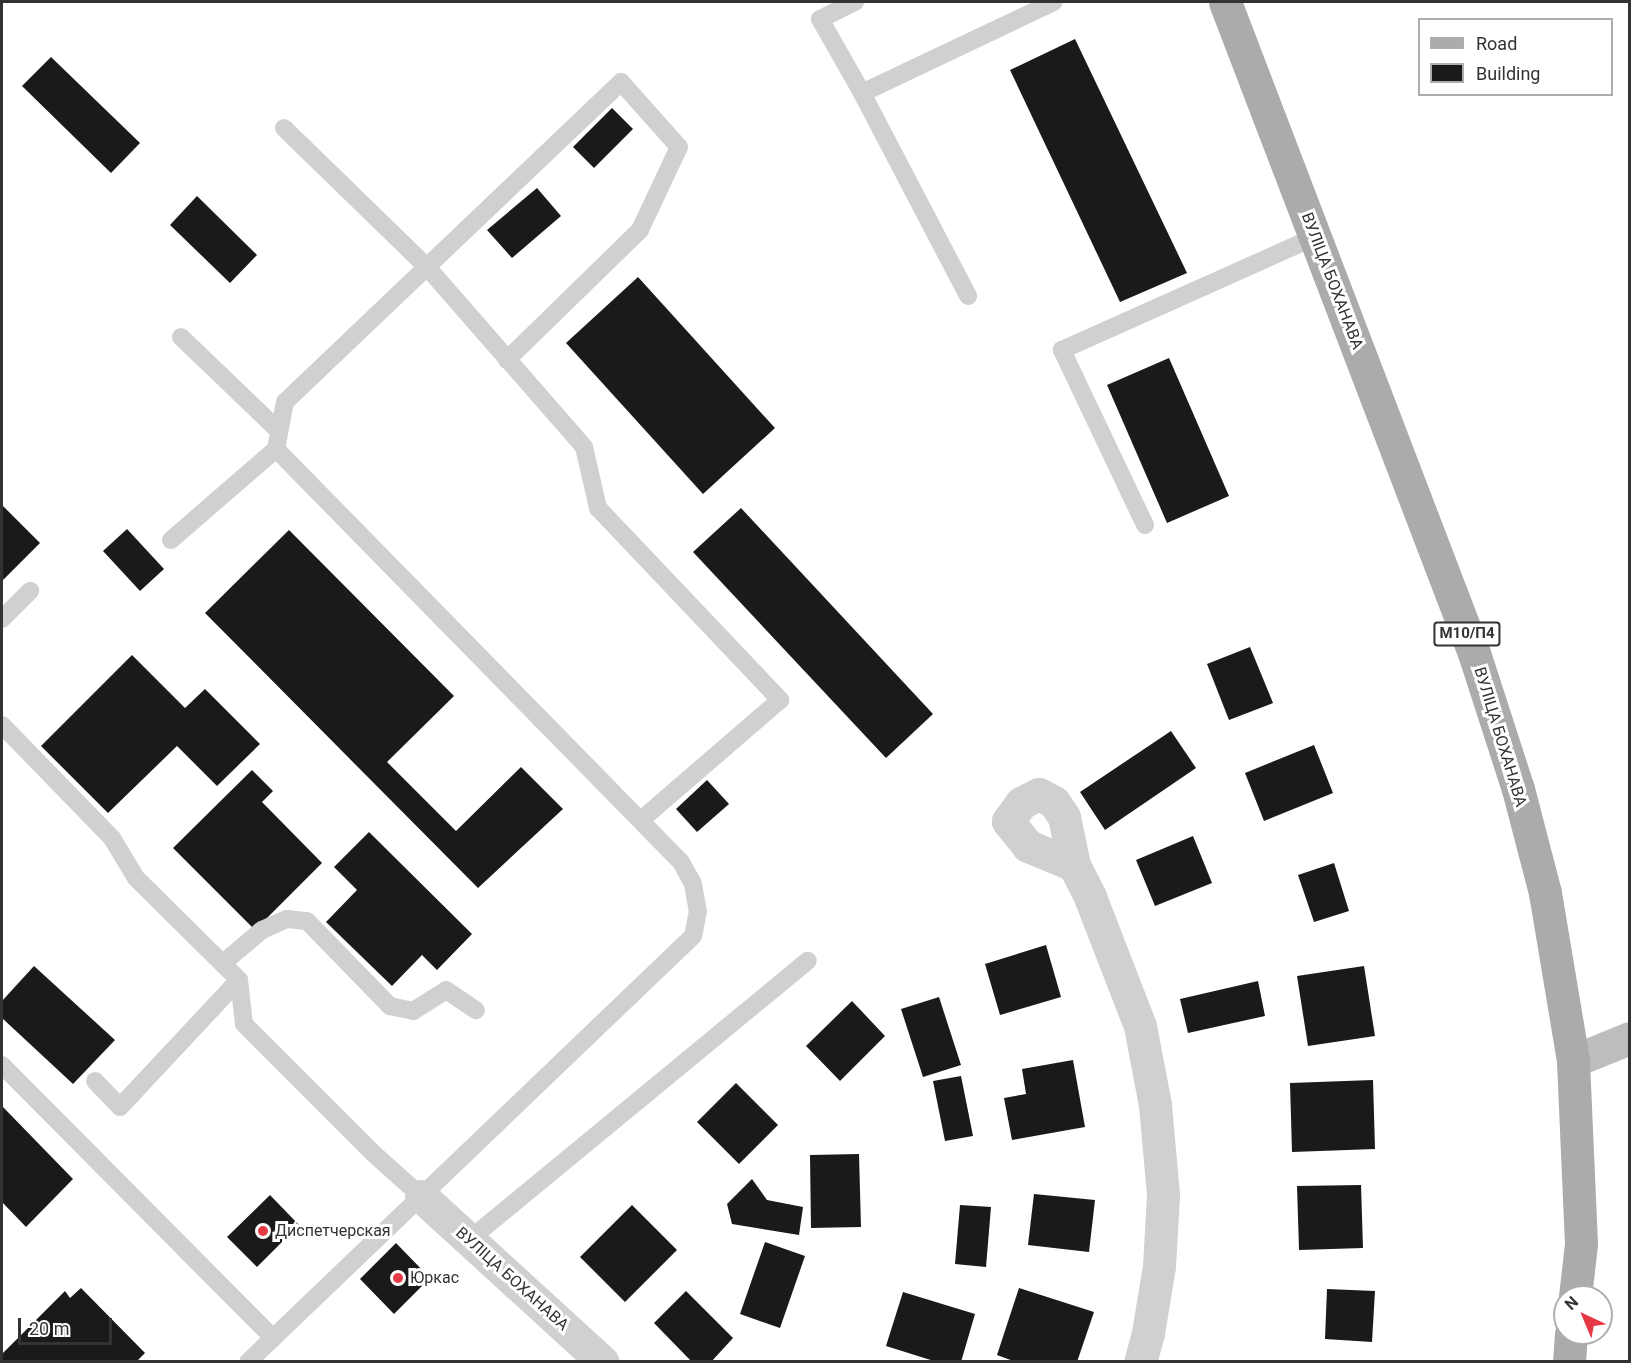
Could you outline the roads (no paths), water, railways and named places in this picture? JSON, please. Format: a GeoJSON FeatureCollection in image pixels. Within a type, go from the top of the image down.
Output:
{"type":"FeatureCollection","features":[{"type":"Feature","properties":{"kind":"main road","name":"ВУЛІЦА БОХАНАВА"},"geometry":{"type":"LineString","coordinates":[[1225,2],[1474,653],[1518,789],[1545,893],[1574,1061],[1581,1244],[1576,1285]]}},
{"type":"Feature","properties":{"kind":"main road"},"geometry":{"type":"LineString","coordinates":[[1569,1362],[1571,1345]]}},
{"type":"Feature","properties":{"kind":"street"},"geometry":{"type":"LineString","coordinates":[[1074,865],[1090,897],[1140,1026],[1155,1105],[1163,1195],[1159,1266],[1148,1333],[1140,1362]]}},
{"type":"Feature","properties":{"kind":"street"},"geometry":{"type":"LineString","coordinates":[[1574,1061],[1629,1038]]}},
{"type":"Feature","properties":{"kind":"street","name":"ВУЛІЦА БОХАНАВА"},"geometry":{"type":"LineString","coordinates":[[421,1196],[603,1362]]}},
{"type":"Feature","properties":{"kind":"lane"},"geometry":{"type":"LineString","coordinates":[[855,2],[820,19],[862,93],[968,296]]}},
{"type":"Feature","properties":{"kind":"lane"},"geometry":{"type":"LineString","coordinates":[[862,93],[1054,2]]}},
{"type":"Feature","properties":{"kind":"lane"},"geometry":{"type":"LineString","coordinates":[[171,540],[278,440],[285,402],[621,82],[679,147],[640,230],[507,360]]}},
{"type":"Feature","properties":{"kind":"lane"},"geometry":{"type":"LineString","coordinates":[[284,128],[428,268],[584,447],[598,508],[780,700],[641,820]]}},
{"type":"Feature","properties":{"kind":"lane"},"geometry":{"type":"LineString","coordinates":[[1145,525],[1062,350],[1315,237]]}},
{"type":"Feature","properties":{"kind":"lane"},"geometry":{"type":"LineString","coordinates":[[181,337],[681,862],[693,884],[698,911],[693,936],[248,1362]]}},
{"type":"Feature","properties":{"kind":"lane"},"geometry":{"type":"LineString","coordinates":[[2,619],[30,591]]}},
{"type":"Feature","properties":{"kind":"lane"},"geometry":{"type":"LineString","coordinates":[[2,725],[112,838],[136,878],[239,980],[244,1024],[374,1154],[421,1196]]}},
{"type":"Feature","properties":{"kind":"lane"},"geometry":{"type":"LineString","coordinates":[[223,963],[262,930],[287,919],[307,921],[390,1006],[413,1011],[446,990],[476,1010]]}},
{"type":"Feature","properties":{"kind":"lane"},"geometry":{"type":"LineString","coordinates":[[469,1240],[808,961]]}},
{"type":"Feature","properties":{"kind":"lane"},"geometry":{"type":"LineString","coordinates":[[95,1081],[120,1107],[239,980]]}},
{"type":"Feature","properties":{"kind":"lane"},"geometry":{"type":"LineString","coordinates":[[2,1065],[273,1338]]}},
{"type":"Feature","properties":{"kind":"place","name":"Диспетчерская"},"geometry":{"type":"Point","coordinates":[263,1231]}},
{"type":"Feature","properties":{"kind":"place","name":"Юркас"},"geometry":{"type":"Point","coordinates":[398,1278]}}]}
